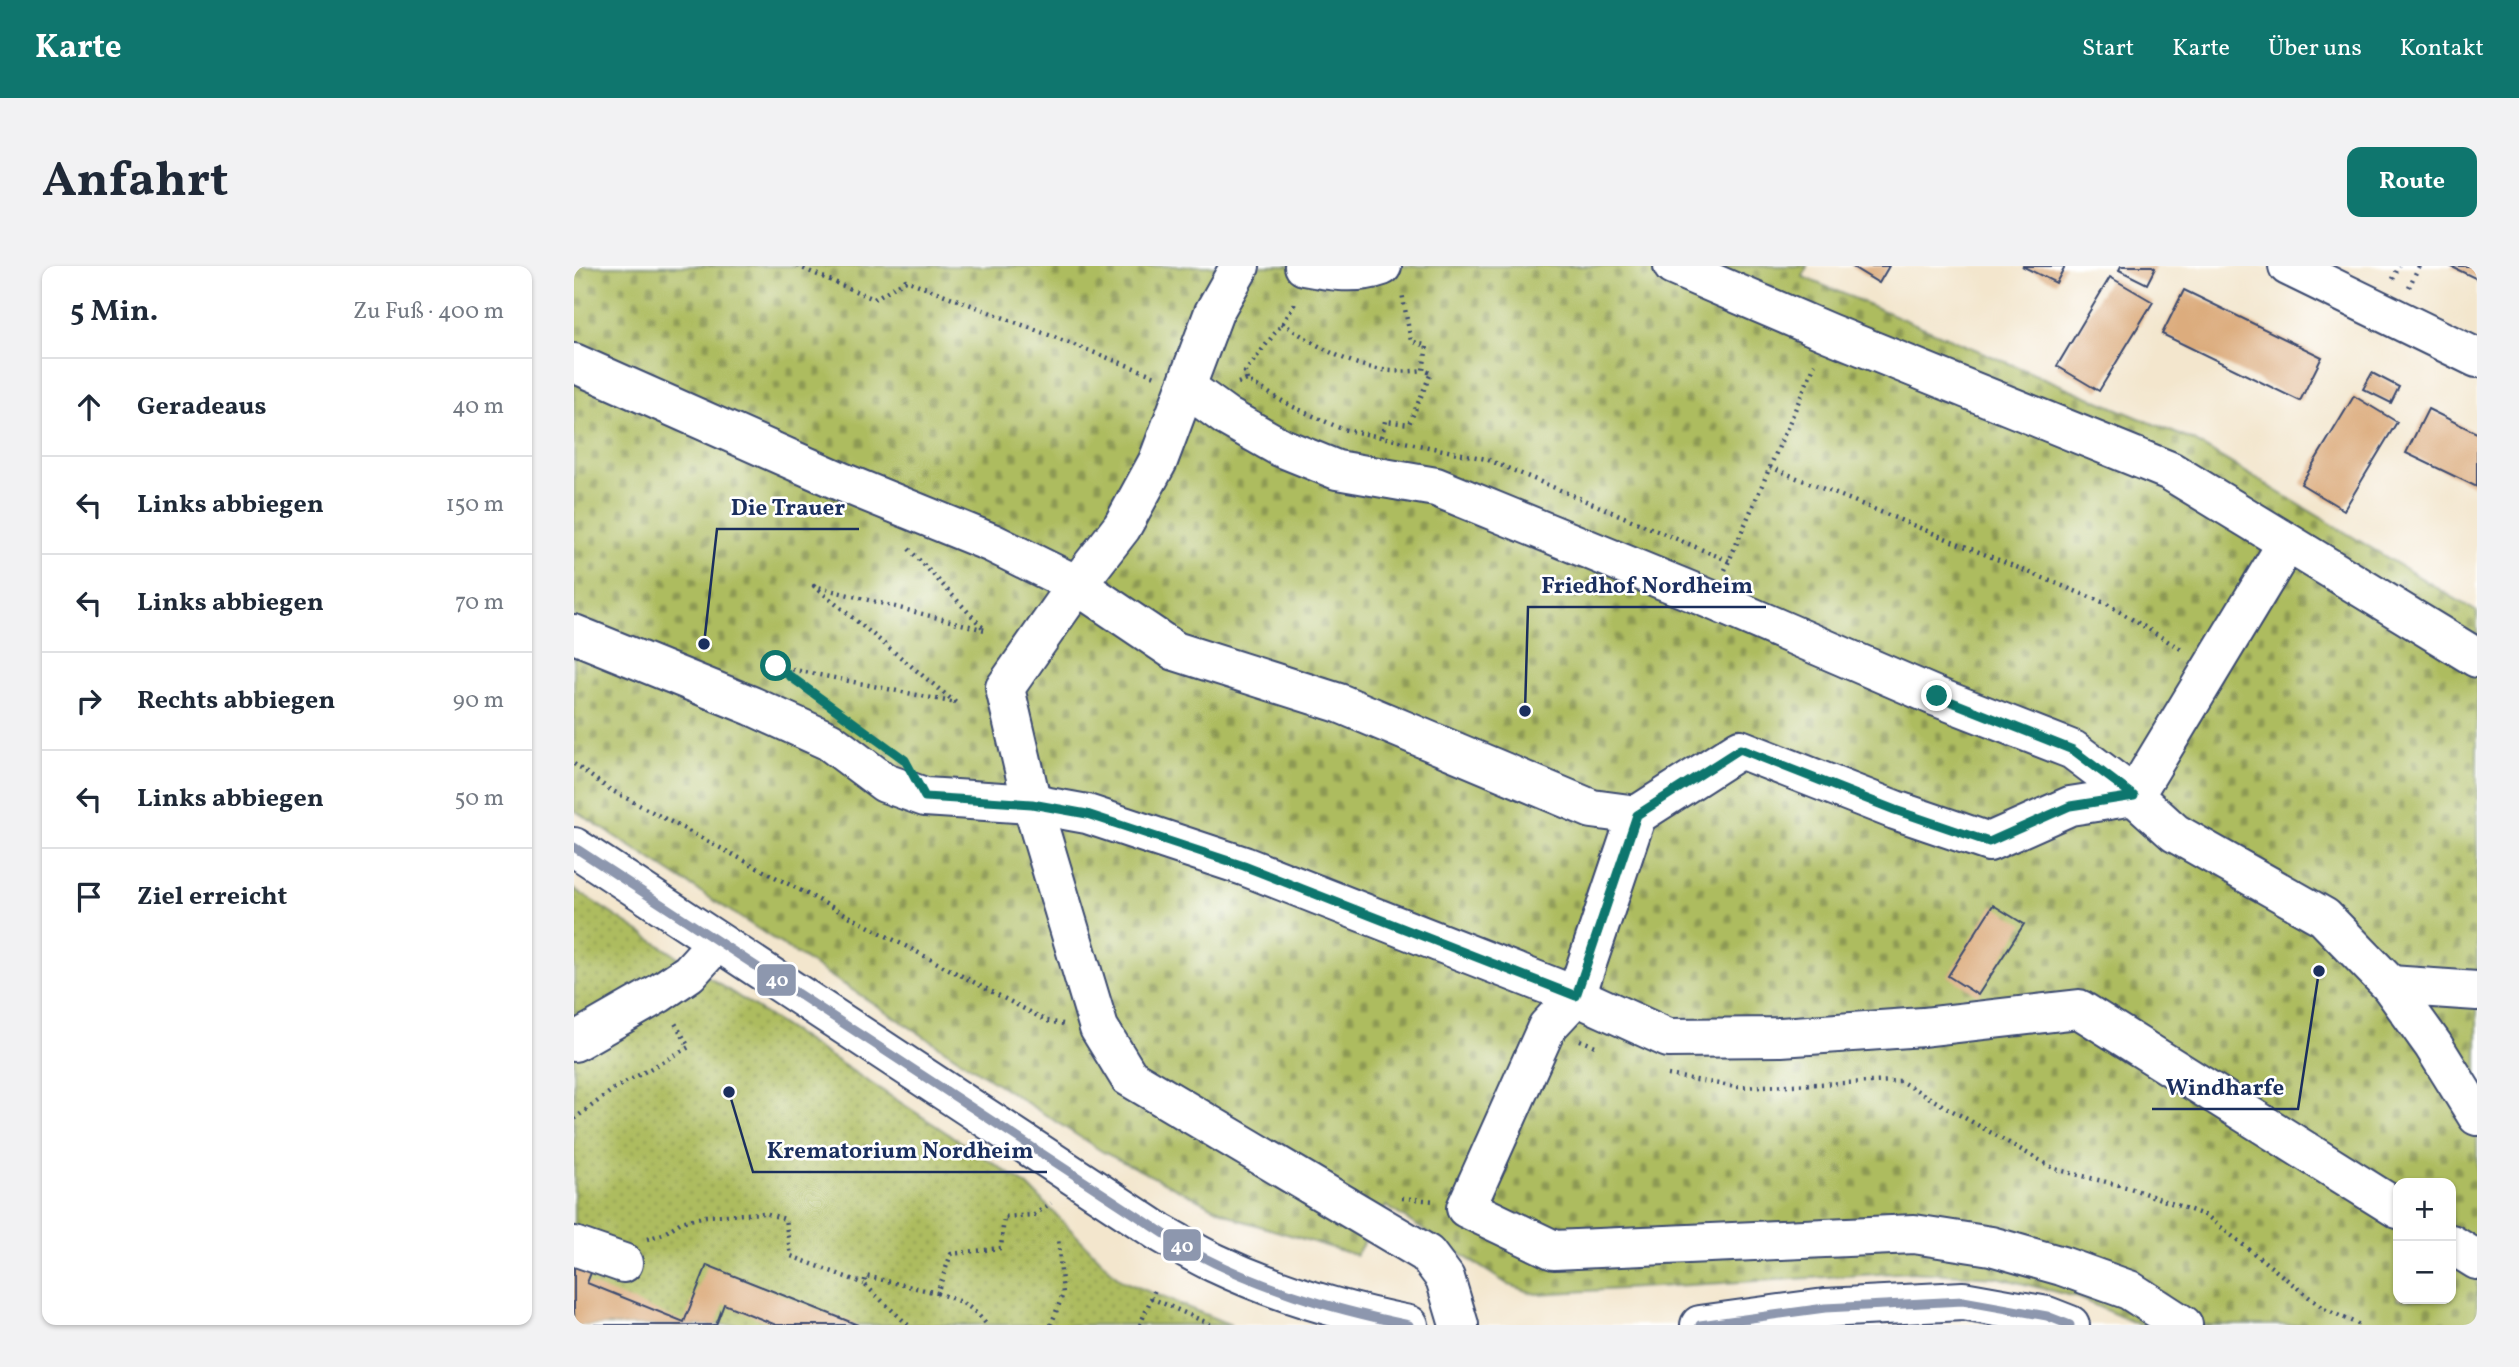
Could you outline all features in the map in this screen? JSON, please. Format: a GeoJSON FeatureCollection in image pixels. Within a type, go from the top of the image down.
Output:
{"type":"FeatureCollection","features":[{"type":"Feature","properties":{"kind":"street"},"geometry":{"type":"LineString","coordinates":[[1240,266],[1214,312],[1158,461],[1122,527],[1077,585],[1005,688],[1032,804],[1099,1028],[1129,1077],[1427,1255],[1445,1278],[1460,1325]]}},
{"type":"Feature","properties":{"kind":"street"},"geometry":{"type":"LineString","coordinates":[[1672,266],[2169,471],[2477,658]]}},
{"type":"Feature","properties":{"kind":"street"},"geometry":{"type":"LineString","coordinates":[[2288,266],[2477,358]]}},
{"type":"Feature","properties":{"kind":"street"},"geometry":{"type":"LineString","coordinates":[[1307,267],[1335,272],[1368,271],[1392,277]]}},
{"type":"Feature","properties":{"kind":"street"},"geometry":{"type":"LineString","coordinates":[[574,363],[842,482],[992,543],[1077,585],[1175,651],[1339,703],[1592,809],[1637,815]]}},
{"type":"Feature","properties":{"kind":"street"},"geometry":{"type":"LineString","coordinates":[[1186,388],[1227,417],[1280,447],[1336,470],[1436,487],[2073,750],[2134,796],[2175,833],[2323,917],[2390,985],[2433,1045],[2477,1116]]}},
{"type":"Feature","properties":{"kind":"street"},"geometry":{"type":"LineString","coordinates":[[2183,1325],[2129,1290],[2062,1266],[1991,1246],[1914,1234],[1554,1250],[1466,1208],[1547,1027],[1576,996],[1637,815],[1740,749],[1895,810],[1989,842],[2070,806],[2134,796],[2287,543]]}},
{"type":"Feature","properties":{"kind":"street"},"geometry":{"type":"LineString","coordinates":[[574,634],[752,705],[829,741],[885,783],[925,797],[1032,804],[1087,814],[1244,866],[1576,996],[1668,1038],[1781,1037],[1923,1027],[2079,1009],[2393,1206]]}},
{"type":"Feature","properties":{"kind":"street"},"geometry":{"type":"LineString","coordinates":[[574,847],[1158,1231],[1212,1262],[1262,1284],[1371,1318],[1409,1325]]}},
{"type":"Feature","properties":{"kind":"street"},"geometry":{"type":"LineString","coordinates":[[574,1042],[656,996],[689,973],[717,942]]}},
{"type":"Feature","properties":{"kind":"street"},"geometry":{"type":"LineString","coordinates":[[2390,985],[2477,991]]}},
{"type":"Feature","properties":{"kind":"street"},"geometry":{"type":"LineString","coordinates":[[574,1246],[623,1263]]}},
{"type":"Feature","properties":{"kind":"street"},"geometry":{"type":"LineString","coordinates":[[2456,1247],[2477,1260]]}},
{"type":"Feature","properties":{"kind":"street"},"geometry":{"type":"LineString","coordinates":[[1700,1325],[1825,1308],[1963,1301],[2047,1316],[2070,1325]]}},
{"type":"Feature","properties":{"kind":"path"},"geometry":{"type":"LineString","coordinates":[[797,266],[874,299],[906,280],[1186,388]]}},
{"type":"Feature","properties":{"kind":"path"},"geometry":{"type":"LineString","coordinates":[[2405,297],[2419,266]]}},
{"type":"Feature","properties":{"kind":"path"},"geometry":{"type":"LineString","coordinates":[[1247,380],[1245,372],[1302,292],[1307,267]]}},
{"type":"Feature","properties":{"kind":"path"},"geometry":{"type":"LineString","coordinates":[[1392,277],[1411,341],[1427,346],[1423,370]]}},
{"type":"Feature","properties":{"kind":"path"},"geometry":{"type":"LineString","coordinates":[[1282,323],[1341,358],[1369,368],[1399,373],[1423,370],[1431,373],[1409,424],[1385,421],[1382,437]]}},
{"type":"Feature","properties":{"kind":"path"},"geometry":{"type":"LineString","coordinates":[[1712,600],[1829,333]]}},
{"type":"Feature","properties":{"kind":"path"},"geometry":{"type":"LineString","coordinates":[[1770,467],[2106,604],[2212,667]]}},
{"type":"Feature","properties":{"kind":"path"},"geometry":{"type":"LineString","coordinates":[[819,698],[776,666],[956,702],[814,586],[985,630],[909,549],[922,554]]}},
{"type":"Feature","properties":{"kind":"path"},"geometry":{"type":"LineString","coordinates":[[574,764],[609,789],[1047,1021],[1099,1028]]}},
{"type":"Feature","properties":{"kind":"path"},"geometry":{"type":"LineString","coordinates":[[574,1119],[614,1089],[689,1047],[677,1026]]}},
{"type":"Feature","properties":{"kind":"path"},"geometry":{"type":"LineString","coordinates":[[1547,1027],[1608,1051]]}},
{"type":"Feature","properties":{"kind":"path"},"geometry":{"type":"LineString","coordinates":[[1657,1070],[1669,1075],[1736,1087],[1829,1086],[1900,1081],[2055,1169],[2130,1188],[2207,1216],[2324,1309],[2360,1325]]}},
{"type":"Feature","properties":{"kind":"path"},"geometry":{"type":"LineString","coordinates":[[937,1293],[951,1254],[1000,1248],[1004,1217],[1034,1216],[1051,1203]]}},
{"type":"Feature","properties":{"kind":"path"},"geometry":{"type":"LineString","coordinates":[[623,1263],[636,1238],[644,1240],[663,1234],[681,1222],[722,1214],[765,1213],[785,1219],[791,1256],[864,1284],[908,1325]]}},
{"type":"Feature","properties":{"kind":"path"},"geometry":{"type":"LineString","coordinates":[[1051,1325],[1063,1294],[1058,1238]]}},
{"type":"Feature","properties":{"kind":"path"},"geometry":{"type":"LineString","coordinates":[[864,1284],[866,1276],[960,1300],[974,1309],[988,1325]]}},
{"type":"Feature","properties":{"kind":"path"},"geometry":{"type":"LineString","coordinates":[[1140,1325],[1156,1287]]}},
{"type":"Feature","properties":{"kind":"path"},"geometry":{"type":"LineString","coordinates":[[1151,1298],[1212,1325]]}},
{"type":"Feature","properties":{"kind":"green space"},"geometry":{"type":"Polygon","coordinates":[[[574,266],[1807,266],[1803,277],[2194,441],[2477,612],[2477,1325],[2140,1325],[2076,1297],[1997,1277],[1911,1272],[1536,1294],[1509,1285],[1386,1206],[1356,1255],[1240,1220],[1103,1152],[574,810],[574,266]]]}},
{"type":"Feature","properties":{"kind":"green space"},"geometry":{"type":"Polygon","coordinates":[[[574,889],[1028,1186],[1120,1280],[1231,1325],[574,1325],[574,889]]]}},
{"type":"Feature","properties":{"kind":"building"},"geometry":{"type":"Polygon","coordinates":[[[1851,266],[1889,266],[1879,283],[1851,266]]]}},
{"type":"Feature","properties":{"kind":"building"},"geometry":{"type":"Polygon","coordinates":[[[2022,266],[2065,266],[2056,283],[2022,266]]]}},
{"type":"Feature","properties":{"kind":"building"},"geometry":{"type":"Polygon","coordinates":[[[2121,266],[2155,268],[2147,284],[2119,270],[2121,266]]]}},
{"type":"Feature","properties":{"kind":"building"},"geometry":{"type":"Polygon","coordinates":[[[2450,266],[2477,266],[2477,279],[2450,266]]]}},
{"type":"Feature","properties":{"kind":"building"},"geometry":{"type":"Polygon","coordinates":[[[2110,277],[2153,302],[2099,391],[2057,366],[2110,277]]]}},
{"type":"Feature","properties":{"kind":"building"},"geometry":{"type":"Polygon","coordinates":[[[2184,290],[2322,357],[2300,401],[2162,334],[2184,290]]]}},
{"type":"Feature","properties":{"kind":"building"},"geometry":{"type":"Polygon","coordinates":[[[2372,373],[2399,387],[2391,403],[2363,389],[2372,373]]]}},
{"type":"Feature","properties":{"kind":"building"},"geometry":{"type":"Polygon","coordinates":[[[2354,396],[2397,422],[2344,510],[2301,484],[2354,396]]]}},
{"type":"Feature","properties":{"kind":"building"},"geometry":{"type":"Polygon","coordinates":[[[2428,409],[2477,433],[2477,487],[2406,453],[2428,409]]]}},
{"type":"Feature","properties":{"kind":"building"},"geometry":{"type":"Polygon","coordinates":[[[1993,905],[2024,924],[1978,995],[1948,976],[1993,905]]]}},
{"type":"Feature","properties":{"kind":"building"},"geometry":{"type":"Polygon","coordinates":[[[574,1263],[592,1270],[587,1283],[684,1322],[707,1265],[858,1325],[776,1325],[724,1304],[716,1325],[574,1325],[574,1263]]]}},
{"type":"Feature","properties":{"kind":"transit line","name":"40"},"geometry":{"type":"LineString","coordinates":[[574,847],[1186,1248],[1239,1274],[1295,1295],[1351,1312],[1409,1325]]}},
{"type":"Feature","properties":{"kind":"transit line","name":"40"},"geometry":{"type":"LineString","coordinates":[[1700,1325],[1825,1308],[1963,1301],[2047,1316],[2070,1325]]}},
{"type":"Feature","properties":{"kind":"place","name":"Die Trauer"},"geometry":{"type":"Point","coordinates":[704,644]}},
{"type":"Feature","properties":{"kind":"place","name":"Friedhof Nordheim"},"geometry":{"type":"Point","coordinates":[1525,711]}},
{"type":"Feature","properties":{"kind":"place","name":"Windharfe"},"geometry":{"type":"Point","coordinates":[2319,971]}},
{"type":"Feature","properties":{"kind":"place","name":"Krematorium Nordheim"},"geometry":{"type":"Point","coordinates":[729,1092]}},
{"type":"Feature","properties":{"kind":"route"},"geometry":{"type":"LineString","coordinates":[[776,666],[905,760],[925,797],[1032,804],[1087,814],[1244,866],[1576,996],[1637,815],[1740,749],[1895,810],[1989,842],[2070,806],[2134,796],[2073,750],[1937,696]]}}]}
